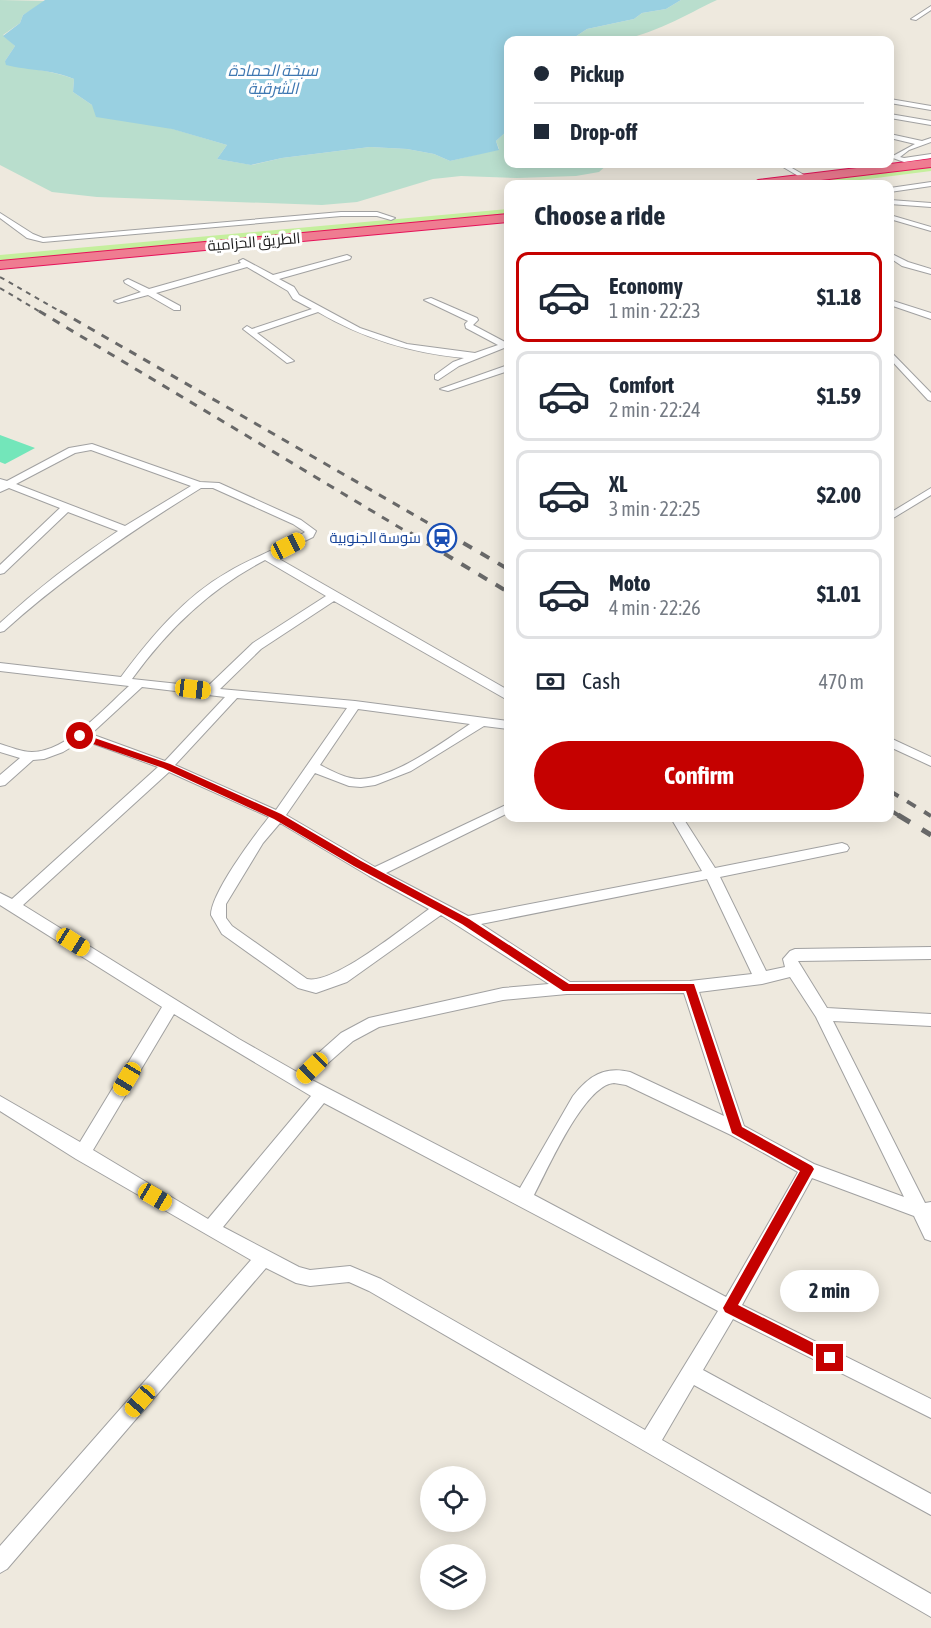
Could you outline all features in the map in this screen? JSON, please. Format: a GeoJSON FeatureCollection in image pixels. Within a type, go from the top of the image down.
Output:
{"type":"FeatureCollection","features":[{"type":"Feature","properties":{"kind":"highway"},"geometry":{"type":"LineString","coordinates":[[894,168],[931,163]]}},
{"type":"Feature","properties":{"kind":"highway"},"geometry":{"type":"LineString","coordinates":[[797,180],[892,168]]}},
{"type":"Feature","properties":{"kind":"highway"},"geometry":{"type":"LineString","coordinates":[[878,180],[931,173]]}},
{"type":"Feature","properties":{"kind":"highway","name":"الطريق الحزامية"},"geometry":{"type":"LineString","coordinates":[[0,253],[504,207]]}},
{"type":"Feature","properties":{"kind":"highway","name":"الطريق الحزامية"},"geometry":{"type":"LineString","coordinates":[[7,264],[504,218]]}},
{"type":"Feature","properties":{"kind":"street"},"geometry":{"type":"LineString","coordinates":[[914,19],[930,9]]}},
{"type":"Feature","properties":{"kind":"street"},"geometry":{"type":"LineString","coordinates":[[894,102],[931,108]]}},
{"type":"Feature","properties":{"kind":"street"},"geometry":{"type":"LineString","coordinates":[[894,117],[931,123]]}},
{"type":"Feature","properties":{"kind":"street"},"geometry":{"type":"LineString","coordinates":[[894,137],[922,143]]}},
{"type":"Feature","properties":{"kind":"street"},"geometry":{"type":"LineString","coordinates":[[894,157],[931,140]]}},
{"type":"Feature","properties":{"kind":"street"},"geometry":{"type":"LineString","coordinates":[[898,147],[908,149]]}},
{"type":"Feature","properties":{"kind":"street"},"geometry":{"type":"LineString","coordinates":[[894,158],[905,160],[931,156]]}},
{"type":"Feature","properties":{"kind":"street"},"geometry":{"type":"LineString","coordinates":[[788,168],[807,179]]}},
{"type":"Feature","properties":{"kind":"street"},"geometry":{"type":"LineString","coordinates":[[894,189],[931,184]]}},
{"type":"Feature","properties":{"kind":"street"},"geometry":{"type":"LineString","coordinates":[[894,202],[931,205]]}},
{"type":"Feature","properties":{"kind":"street"},"geometry":{"type":"LineString","coordinates":[[0,215],[30,236],[43,240],[341,214],[360,213],[391,218]]}},
{"type":"Feature","properties":{"kind":"street"},"geometry":{"type":"LineString","coordinates":[[894,218],[931,229]]}},
{"type":"Feature","properties":{"kind":"street"},"geometry":{"type":"LineString","coordinates":[[894,224],[906,222]]}},
{"type":"Feature","properties":{"kind":"street"},"geometry":{"type":"LineString","coordinates":[[272,278],[347,257]]}},
{"type":"Feature","properties":{"kind":"street"},"geometry":{"type":"LineString","coordinates":[[894,257],[905,264],[931,272]]}},
{"type":"Feature","properties":{"kind":"street"},"geometry":{"type":"LineString","coordinates":[[118,301],[246,263],[291,289],[296,297],[364,333],[398,345],[448,355],[475,356]]}},
{"type":"Feature","properties":{"kind":"street"},"geometry":{"type":"LineString","coordinates":[[128,281],[177,309]]}},
{"type":"Feature","properties":{"kind":"street"},"geometry":{"type":"LineString","coordinates":[[428,300],[474,320],[469,326],[504,344]]}},
{"type":"Feature","properties":{"kind":"street"},"geometry":{"type":"LineString","coordinates":[[894,303],[931,316]]}},
{"type":"Feature","properties":{"kind":"street"},"geometry":{"type":"LineString","coordinates":[[921,313],[931,307]]}},
{"type":"Feature","properties":{"kind":"street"},"geometry":{"type":"LineString","coordinates":[[290,361],[248,330],[320,309]]}},
{"type":"Feature","properties":{"kind":"street"},"geometry":{"type":"LineString","coordinates":[[438,377],[449,368],[504,346]]}},
{"type":"Feature","properties":{"kind":"street"},"geometry":{"type":"LineString","coordinates":[[894,358],[931,398]]}},
{"type":"Feature","properties":{"kind":"street"},"geometry":{"type":"LineString","coordinates":[[445,389],[504,369]]}},
{"type":"Feature","properties":{"kind":"street"},"geometry":{"type":"LineString","coordinates":[[2,485],[72,450],[92,447],[200,485],[215,485],[297,522],[311,531],[309,535],[223,580],[200,598],[154,640],[124,680]]}},
{"type":"Feature","properties":{"kind":"street"},"geometry":{"type":"LineString","coordinates":[[2,485],[125,530]]}},
{"type":"Feature","properties":{"kind":"street"},"geometry":{"type":"LineString","coordinates":[[0,629],[52,581],[125,530],[200,485]]}},
{"type":"Feature","properties":{"kind":"street"},"geometry":{"type":"LineString","coordinates":[[894,514],[931,491]]}},
{"type":"Feature","properties":{"kind":"street"},"geometry":{"type":"LineString","coordinates":[[0,571],[67,507]]}},
{"type":"Feature","properties":{"kind":"street"},"geometry":{"type":"LineString","coordinates":[[267,557],[504,693]]}},
{"type":"Feature","properties":{"kind":"street"},"geometry":{"type":"LineString","coordinates":[[210,691],[257,646],[334,596]]}},
{"type":"Feature","properties":{"kind":"street"},"geometry":{"type":"LineString","coordinates":[[0,667],[44,674],[124,680],[234,694],[355,705],[504,725]]}},
{"type":"Feature","properties":{"kind":"street"},"geometry":{"type":"LineString","coordinates":[[0,748],[30,756],[41,757],[53,753],[81,735],[140,682]]}},
{"type":"Feature","properties":{"kind":"street"},"geometry":{"type":"LineString","coordinates":[[234,694],[167,766],[7,901],[322,1094],[730,1308],[931,1409]]}},
{"type":"Feature","properties":{"kind":"street"},"geometry":{"type":"LineString","coordinates":[[355,705],[252,850],[219,904],[219,923],[303,984],[316,987],[342,978],[439,909]]}},
{"type":"Feature","properties":{"kind":"street"},"geometry":{"type":"LineString","coordinates":[[312,767],[347,781],[360,783],[372,781],[419,760],[481,722]]}},
{"type":"Feature","properties":{"kind":"street"},"geometry":{"type":"LineString","coordinates":[[81,735],[167,766],[278,816],[375,873],[466,922],[567,988]]}},
{"type":"Feature","properties":{"kind":"street"},"geometry":{"type":"LineString","coordinates":[[894,744],[931,762]]}},
{"type":"Feature","properties":{"kind":"street"},"geometry":{"type":"LineString","coordinates":[[0,782],[30,756]]}},
{"type":"Feature","properties":{"kind":"street"},"geometry":{"type":"LineString","coordinates":[[375,873],[504,810]]}},
{"type":"Feature","properties":{"kind":"street"},"geometry":{"type":"LineString","coordinates":[[679,822],[712,875],[762,978]]}},
{"type":"Feature","properties":{"kind":"street"},"geometry":{"type":"LineString","coordinates":[[466,922],[842,848]]}},
{"type":"Feature","properties":{"kind":"street"},"geometry":{"type":"LineString","coordinates":[[931,953],[795,955],[790,959],[794,970],[822,1014],[926,1211],[931,1233]]}},
{"type":"Feature","properties":{"kind":"street"},"geometry":{"type":"LineString","coordinates":[[299,1080],[347,1037],[375,1022],[502,994],[567,988],[690,987],[762,978],[794,970]]}},
{"type":"Feature","properties":{"kind":"street"},"geometry":{"type":"LineString","coordinates":[[690,987],[737,1130]]}},
{"type":"Feature","properties":{"kind":"street"},"geometry":{"type":"LineString","coordinates":[[82,1154],[172,1004]]}},
{"type":"Feature","properties":{"kind":"street"},"geometry":{"type":"LineString","coordinates":[[822,1014],[931,1020]]}},
{"type":"Feature","properties":{"kind":"street"},"geometry":{"type":"LineString","coordinates":[[523,1198],[574,1109],[593,1084],[601,1079],[619,1076],[630,1078],[737,1130],[808,1169],[926,1211]]}},
{"type":"Feature","properties":{"kind":"street"},"geometry":{"type":"LineString","coordinates":[[210,1229],[322,1094]]}},
{"type":"Feature","properties":{"kind":"street"},"geometry":{"type":"LineString","coordinates":[[0,1103],[210,1229],[296,1275],[310,1278],[350,1274],[360,1278],[931,1606]]}},
{"type":"Feature","properties":{"kind":"street"},"geometry":{"type":"LineString","coordinates":[[649,1443],[730,1308],[808,1169]]}},
{"type":"Feature","properties":{"kind":"street"},"geometry":{"type":"LineString","coordinates":[[0,1562],[264,1258]]}},
{"type":"Feature","properties":{"kind":"street"},"geometry":{"type":"LineString","coordinates":[[690,1373],[931,1505]]}},
{"type":"Feature","properties":{"kind":"green space"},"geometry":{"type":"Polygon","coordinates":[[[0,0],[46,1],[23,15],[20,23],[3,35],[15,46],[5,61],[74,79],[73,92],[92,105],[227,145],[217,159],[252,165],[282,158],[370,147],[407,149],[434,154],[450,161],[499,149],[496,141],[504,134],[504,168],[604,168],[599,172],[576,176],[517,178],[461,176],[433,179],[357,202],[322,205],[97,197],[52,192],[0,165],[0,0]]]}},
{"type":"Feature","properties":{"kind":"green space"},"geometry":{"type":"Polygon","coordinates":[[[681,0],[717,0],[644,34],[576,36],[587,29],[634,19],[642,13],[666,9],[681,0]]]}},
{"type":"Feature","properties":{"kind":"green space"},"geometry":{"type":"Polygon","coordinates":[[[931,165],[931,171],[860,180],[809,180],[931,165]]]}},
{"type":"Feature","properties":{"kind":"green space"},"geometry":{"type":"Polygon","coordinates":[[[504,209],[504,216],[0,261],[0,255],[504,209]]]}},
{"type":"Feature","properties":{"kind":"green space"},"geometry":{"type":"Polygon","coordinates":[[[0,435],[35,448],[5,464],[0,462],[0,435]]]}},
{"type":"Feature","properties":{"kind":"water","name":"سبخة الحمادة الشرقية"},"geometry":{"type":"Polygon","coordinates":[[[45,0],[681,0],[666,9],[642,13],[634,19],[587,29],[576,36],[504,36],[504,134],[496,141],[499,150],[450,161],[434,154],[407,149],[370,147],[282,158],[251,165],[217,159],[227,145],[172,129],[96,117],[92,105],[73,92],[74,79],[57,73],[6,65],[5,61],[15,46],[3,36],[20,23],[23,15],[45,0]]]}},
{"type":"Feature","properties":{"kind":"railway"},"geometry":{"type":"LineString","coordinates":[[0,277],[63,313]]}},
{"type":"Feature","properties":{"kind":"railway"},"geometry":{"type":"LineString","coordinates":[[0,288],[42,313]]}},
{"type":"Feature","properties":{"kind":"railway"},"geometry":{"type":"LineString","coordinates":[[39,311],[412,535]]}},
{"type":"Feature","properties":{"kind":"railway"},"geometry":{"type":"LineString","coordinates":[[60,311],[449,535]]}},
{"type":"Feature","properties":{"kind":"railway"},"geometry":{"type":"LineString","coordinates":[[410,533],[504,590]]}},
{"type":"Feature","properties":{"kind":"railway"},"geometry":{"type":"LineString","coordinates":[[446,533],[504,567]]}},
{"type":"Feature","properties":{"kind":"railway"},"geometry":{"type":"LineString","coordinates":[[894,793],[931,816]]}},
{"type":"Feature","properties":{"kind":"railway"},"geometry":{"type":"LineString","coordinates":[[894,813],[901,817]]}},
{"type":"Feature","properties":{"kind":"railway"},"geometry":{"type":"LineString","coordinates":[[898,815],[931,835]]}},
{"type":"Feature","properties":{"kind":"place","name":"سوسة الجنوبية"},"geometry":{"type":"Point","coordinates":[442,538]}},
{"type":"Feature","properties":{"kind":"route"},"geometry":{"type":"LineString","coordinates":[[80,736],[167,766],[278,816],[439,909],[466,922],[567,988],[690,987],[737,1130],[808,1169],[730,1308],[830,1358]]}}]}
